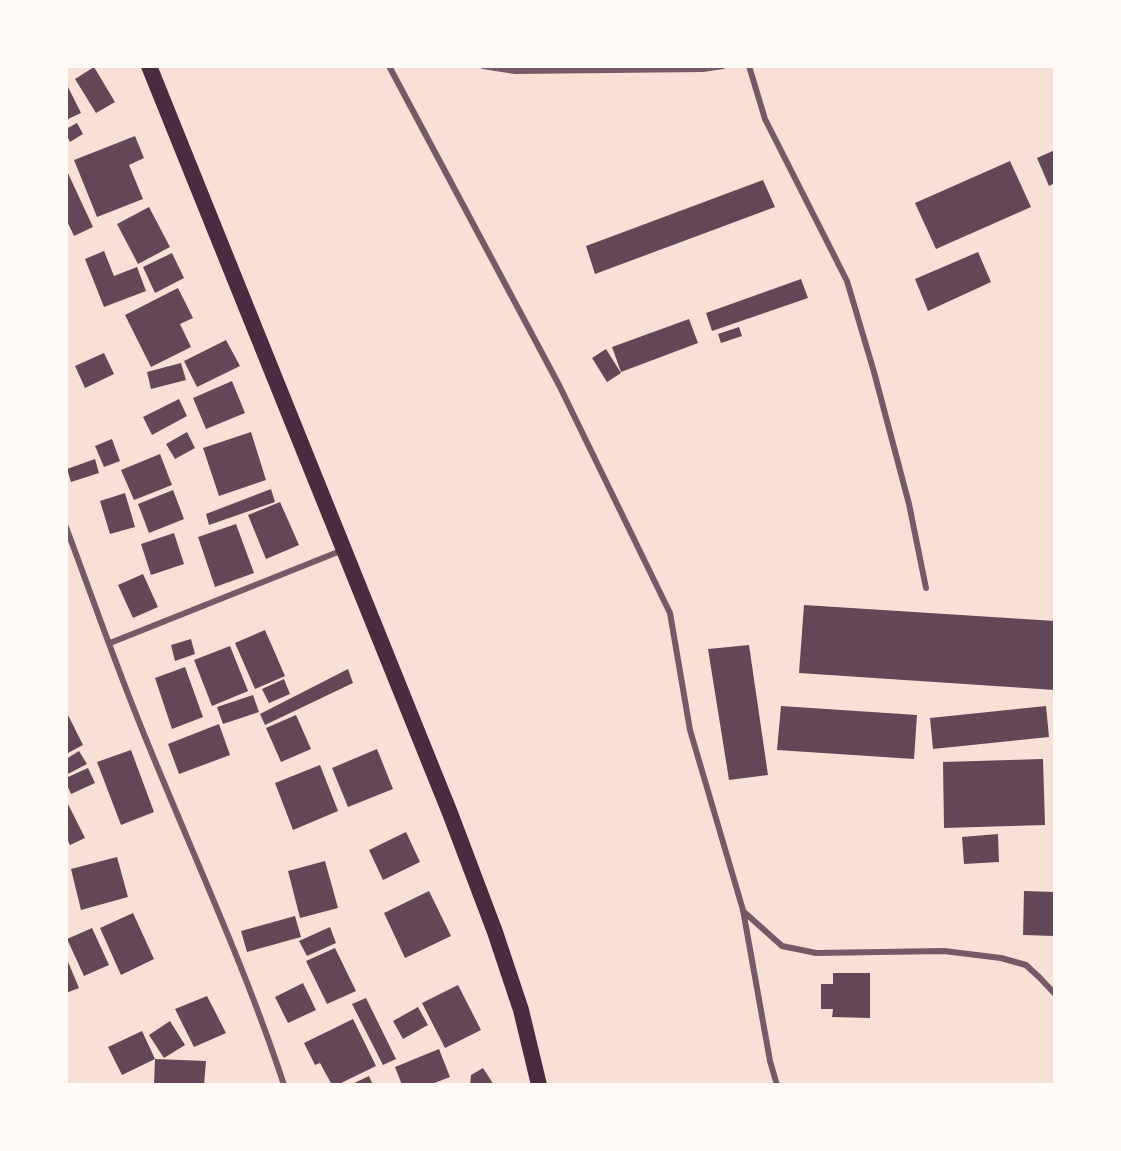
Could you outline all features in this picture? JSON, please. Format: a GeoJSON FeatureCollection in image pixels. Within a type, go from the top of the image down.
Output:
{"type":"FeatureCollection","features":[{"type":"Feature","properties":{"kind":"highway"},"geometry":{"type":"LineString","coordinates":[[150,66],[495,932],[521,1010],[539,1085]]}},
{"type":"Feature","properties":{"kind":"street"},"geometry":{"type":"LineString","coordinates":[[389,66],[559,385],[670,613],[690,730],[743,910],[770,1061],[777,1085]]}},
{"type":"Feature","properties":{"kind":"street"},"geometry":{"type":"LineString","coordinates":[[483,66],[515,71],[704,69],[723,66]]}},
{"type":"Feature","properties":{"kind":"street"},"geometry":{"type":"LineString","coordinates":[[749,66],[765,119],[847,281],[909,504],[926,588]]}},
{"type":"Feature","properties":{"kind":"street"},"geometry":{"type":"LineString","coordinates":[[66,527],[146,740],[248,985],[284,1085]]}},
{"type":"Feature","properties":{"kind":"street"},"geometry":{"type":"LineString","coordinates":[[110,643],[344,550]]}},
{"type":"Feature","properties":{"kind":"street"},"geometry":{"type":"LineString","coordinates":[[743,910],[782,946],[816,952],[944,951],[1001,958],[1026,965],[1055,994]]}},
{"type":"Feature","properties":{"kind":"building"},"geometry":{"type":"Polygon","coordinates":[[[94,67],[115,102],[96,113],[75,79],[94,67]]]}},
{"type":"Feature","properties":{"kind":"building"},"geometry":{"type":"Polygon","coordinates":[[[66,83],[81,113],[66,120],[66,83]]]}},
{"type":"Feature","properties":{"kind":"building"},"geometry":{"type":"Polygon","coordinates":[[[77,123],[83,134],[70,142],[66,129],[77,123]]]}},
{"type":"Feature","properties":{"kind":"building"},"geometry":{"type":"Polygon","coordinates":[[[135,136],[144,158],[129,165],[143,199],[97,217],[74,160],[135,136]]]}},
{"type":"Feature","properties":{"kind":"building"},"geometry":{"type":"Polygon","coordinates":[[[1055,150],[1055,183],[1049,186],[1037,158],[1055,150]]]}},
{"type":"Feature","properties":{"kind":"building"},"geometry":{"type":"Polygon","coordinates":[[[1010,161],[1031,207],[936,249],[915,203],[1010,161]]]}},
{"type":"Feature","properties":{"kind":"building"},"geometry":{"type":"Polygon","coordinates":[[[66,169],[93,227],[74,236],[66,219],[66,169]]]}},
{"type":"Feature","properties":{"kind":"building"},"geometry":{"type":"Polygon","coordinates":[[[763,180],[775,207],[595,274],[586,246],[763,180]]]}},
{"type":"Feature","properties":{"kind":"building"},"geometry":{"type":"Polygon","coordinates":[[[149,207],[170,247],[138,264],[117,224],[149,207]]]}},
{"type":"Feature","properties":{"kind":"building"},"geometry":{"type":"Polygon","coordinates":[[[104,251],[114,276],[137,267],[146,291],[104,307],[85,259],[104,251]]]}},
{"type":"Feature","properties":{"kind":"building"},"geometry":{"type":"Polygon","coordinates":[[[978,252],[991,282],[928,311],[915,279],[978,252]]]}},
{"type":"Feature","properties":{"kind":"building"},"geometry":{"type":"Polygon","coordinates":[[[172,253],[184,278],[155,293],[143,267],[172,253]]]}},
{"type":"Feature","properties":{"kind":"building"},"geometry":{"type":"Polygon","coordinates":[[[801,279],[808,298],[712,331],[706,313],[801,279]]]}},
{"type":"Feature","properties":{"kind":"building"},"geometry":{"type":"Polygon","coordinates":[[[178,288],[193,318],[180,324],[191,347],[151,367],[125,315],[178,288]]]}},
{"type":"Feature","properties":{"kind":"building"},"geometry":{"type":"Polygon","coordinates":[[[689,319],[698,343],[621,372],[612,347],[689,319]]]}},
{"type":"Feature","properties":{"kind":"building"},"geometry":{"type":"Polygon","coordinates":[[[739,327],[742,336],[721,343],[718,334],[739,327]]]}},
{"type":"Feature","properties":{"kind":"building"},"geometry":{"type":"Polygon","coordinates":[[[226,340],[240,366],[197,387],[184,361],[226,340]]]}},
{"type":"Feature","properties":{"kind":"building"},"geometry":{"type":"Polygon","coordinates":[[[606,349],[621,373],[607,382],[592,358],[606,349]]]}},
{"type":"Feature","properties":{"kind":"building"},"geometry":{"type":"Polygon","coordinates":[[[104,353],[114,374],[85,388],[75,366],[104,353]]]}},
{"type":"Feature","properties":{"kind":"building"},"geometry":{"type":"Polygon","coordinates":[[[181,363],[186,380],[151,389],[147,372],[181,363]]]}},
{"type":"Feature","properties":{"kind":"building"},"geometry":{"type":"Polygon","coordinates":[[[232,381],[245,413],[206,429],[193,398],[232,381]]]}},
{"type":"Feature","properties":{"kind":"building"},"geometry":{"type":"Polygon","coordinates":[[[179,399],[187,416],[152,435],[143,417],[179,399]]]}},
{"type":"Feature","properties":{"kind":"building"},"geometry":{"type":"Polygon","coordinates":[[[187,432],[195,448],[175,459],[166,444],[187,432]]]}},
{"type":"Feature","properties":{"kind":"building"},"geometry":{"type":"Polygon","coordinates":[[[251,432],[266,480],[219,496],[203,448],[251,432]]]}},
{"type":"Feature","properties":{"kind":"building"},"geometry":{"type":"Polygon","coordinates":[[[112,439],[120,461],[104,467],[95,446],[112,439]]]}},
{"type":"Feature","properties":{"kind":"building"},"geometry":{"type":"Polygon","coordinates":[[[160,454],[172,485],[134,500],[121,470],[160,454]]]}},
{"type":"Feature","properties":{"kind":"building"},"geometry":{"type":"Polygon","coordinates":[[[95,459],[99,473],[71,482],[67,469],[95,459]]]}},
{"type":"Feature","properties":{"kind":"building"},"geometry":{"type":"Polygon","coordinates":[[[271,489],[275,502],[209,525],[206,514],[271,489]]]}},
{"type":"Feature","properties":{"kind":"building"},"geometry":{"type":"Polygon","coordinates":[[[173,490],[184,519],[149,533],[138,504],[173,490]]]}},
{"type":"Feature","properties":{"kind":"building"},"geometry":{"type":"Polygon","coordinates":[[[125,493],[135,527],[110,534],[100,501],[125,493]]]}},
{"type":"Feature","properties":{"kind":"building"},"geometry":{"type":"Polygon","coordinates":[[[280,502],[299,545],[266,559],[248,515],[280,502]]]}},
{"type":"Feature","properties":{"kind":"building"},"geometry":{"type":"Polygon","coordinates":[[[236,524],[254,573],[215,587],[198,537],[236,524]]]}},
{"type":"Feature","properties":{"kind":"building"},"geometry":{"type":"Polygon","coordinates":[[[174,533],[184,564],[151,575],[141,544],[174,533]]]}},
{"type":"Feature","properties":{"kind":"building"},"geometry":{"type":"Polygon","coordinates":[[[143,574],[158,607],[133,618],[118,585],[143,574]]]}},
{"type":"Feature","properties":{"kind":"building"},"geometry":{"type":"Polygon","coordinates":[[[804,605],[1055,621],[1055,690],[799,673],[804,605]]]}},
{"type":"Feature","properties":{"kind":"building"},"geometry":{"type":"Polygon","coordinates":[[[265,630],[285,676],[255,689],[235,643],[265,630]]]}},
{"type":"Feature","properties":{"kind":"building"},"geometry":{"type":"Polygon","coordinates":[[[191,639],[195,654],[175,661],[171,645],[191,639]]]}},
{"type":"Feature","properties":{"kind":"building"},"geometry":{"type":"Polygon","coordinates":[[[749,645],[768,775],[729,780],[708,649],[749,645]]]}},
{"type":"Feature","properties":{"kind":"building"},"geometry":{"type":"Polygon","coordinates":[[[230,646],[248,691],[212,706],[194,660],[230,646]]]}},
{"type":"Feature","properties":{"kind":"building"},"geometry":{"type":"Polygon","coordinates":[[[185,667],[203,717],[172,729],[155,678],[185,667]]]}},
{"type":"Feature","properties":{"kind":"building"},"geometry":{"type":"Polygon","coordinates":[[[348,669],[353,683],[265,725],[260,714],[348,669]]]}},
{"type":"Feature","properties":{"kind":"building"},"geometry":{"type":"Polygon","coordinates":[[[284,679],[290,694],[269,703],[262,689],[284,679]]]}},
{"type":"Feature","properties":{"kind":"building"},"geometry":{"type":"Polygon","coordinates":[[[253,695],[259,712],[223,724],[217,707],[253,695]]]}},
{"type":"Feature","properties":{"kind":"building"},"geometry":{"type":"Polygon","coordinates":[[[781,706],[917,715],[914,759],[777,750],[781,706]]]}},
{"type":"Feature","properties":{"kind":"building"},"geometry":{"type":"Polygon","coordinates":[[[1046,706],[1049,737],[933,749],[930,718],[1046,706]]]}},
{"type":"Feature","properties":{"kind":"building"},"geometry":{"type":"Polygon","coordinates":[[[66,711],[83,745],[66,754],[66,711]]]}},
{"type":"Feature","properties":{"kind":"building"},"geometry":{"type":"Polygon","coordinates":[[[296,715],[311,749],[281,762],[266,728],[296,715]]]}},
{"type":"Feature","properties":{"kind":"building"},"geometry":{"type":"Polygon","coordinates":[[[219,724],[230,755],[179,774],[168,744],[219,724]]]}},
{"type":"Feature","properties":{"kind":"building"},"geometry":{"type":"Polygon","coordinates":[[[377,749],[393,789],[348,807],[332,768],[377,749]]]}},
{"type":"Feature","properties":{"kind":"building"},"geometry":{"type":"Polygon","coordinates":[[[131,750],[154,812],[121,825],[97,762],[131,750]]]}},
{"type":"Feature","properties":{"kind":"building"},"geometry":{"type":"Polygon","coordinates":[[[79,751],[87,764],[66,775],[66,759],[79,751]]]}},
{"type":"Feature","properties":{"kind":"building"},"geometry":{"type":"Polygon","coordinates":[[[1043,759],[1045,825],[944,828],[943,762],[1043,759]]]}},
{"type":"Feature","properties":{"kind":"building"},"geometry":{"type":"Polygon","coordinates":[[[320,765],[338,811],[293,830],[275,783],[320,765]]]}},
{"type":"Feature","properties":{"kind":"building"},"geometry":{"type":"Polygon","coordinates":[[[88,768],[95,783],[71,794],[66,778],[88,768]]]}},
{"type":"Feature","properties":{"kind":"building"},"geometry":{"type":"Polygon","coordinates":[[[66,800],[85,838],[70,845],[66,837],[66,800]]]}},
{"type":"Feature","properties":{"kind":"building"},"geometry":{"type":"Polygon","coordinates":[[[406,832],[420,862],[383,880],[369,850],[406,832]]]}},
{"type":"Feature","properties":{"kind":"building"},"geometry":{"type":"Polygon","coordinates":[[[998,834],[999,862],[964,864],[962,837],[998,834]]]}},
{"type":"Feature","properties":{"kind":"building"},"geometry":{"type":"Polygon","coordinates":[[[117,857],[128,897],[81,910],[71,869],[117,857]]]}},
{"type":"Feature","properties":{"kind":"building"},"geometry":{"type":"Polygon","coordinates":[[[325,861],[338,908],[300,918],[288,871],[325,861]]]}},
{"type":"Feature","properties":{"kind":"building"},"geometry":{"type":"Polygon","coordinates":[[[429,891],[451,936],[405,958],[384,913],[429,891]]]}},
{"type":"Feature","properties":{"kind":"building"},"geometry":{"type":"Polygon","coordinates":[[[1024,891],[1055,892],[1055,936],[1023,935],[1024,891]]]}},
{"type":"Feature","properties":{"kind":"building"},"geometry":{"type":"Polygon","coordinates":[[[133,913],[154,959],[121,975],[100,928],[133,913]]]}},
{"type":"Feature","properties":{"kind":"building"},"geometry":{"type":"Polygon","coordinates":[[[295,916],[301,937],[247,952],[241,931],[295,916]]]}},
{"type":"Feature","properties":{"kind":"building"},"geometry":{"type":"Polygon","coordinates":[[[330,927],[336,943],[307,956],[299,941],[330,927]]]}},
{"type":"Feature","properties":{"kind":"building"},"geometry":{"type":"Polygon","coordinates":[[[92,928],[109,965],[84,976],[67,939],[92,928]]]}},
{"type":"Feature","properties":{"kind":"building"},"geometry":{"type":"Polygon","coordinates":[[[335,948],[356,991],[327,1004],[306,961],[335,948]]]}},
{"type":"Feature","properties":{"kind":"building"},"geometry":{"type":"Polygon","coordinates":[[[66,957],[79,988],[66,993],[66,957]]]}},
{"type":"Feature","properties":{"kind":"building"},"geometry":{"type":"Polygon","coordinates":[[[833,973],[870,973],[870,1018],[832,1017],[833,1009],[821,1009],[821,984],[833,984],[833,973]]]}},
{"type":"Feature","properties":{"kind":"building"},"geometry":{"type":"Polygon","coordinates":[[[303,983],[316,1010],[288,1023],[275,997],[303,983]]]}},
{"type":"Feature","properties":{"kind":"building"},"geometry":{"type":"Polygon","coordinates":[[[458,985],[481,1030],[445,1048],[422,1003],[458,985]]]}},
{"type":"Feature","properties":{"kind":"building"},"geometry":{"type":"Polygon","coordinates":[[[207,996],[226,1033],[194,1047],[175,1009],[207,996]]]}},
{"type":"Feature","properties":{"kind":"building"},"geometry":{"type":"Polygon","coordinates":[[[366,998],[396,1059],[383,1065],[352,1004],[366,998]]]}},
{"type":"Feature","properties":{"kind":"building"},"geometry":{"type":"Polygon","coordinates":[[[418,1007],[428,1025],[403,1039],[393,1021],[418,1007]]]}},
{"type":"Feature","properties":{"kind":"building"},"geometry":{"type":"Polygon","coordinates":[[[353,1019],[376,1066],[337,1085],[332,1085],[320,1063],[315,1065],[304,1043],[353,1019]]]}},
{"type":"Feature","properties":{"kind":"building"},"geometry":{"type":"Polygon","coordinates":[[[170,1021],[185,1045],[164,1058],[149,1035],[170,1021]]]}},
{"type":"Feature","properties":{"kind":"building"},"geometry":{"type":"Polygon","coordinates":[[[142,1031],[155,1059],[122,1075],[108,1047],[142,1031]]]}},
{"type":"Feature","properties":{"kind":"building"},"geometry":{"type":"Polygon","coordinates":[[[439,1049],[450,1077],[429,1085],[402,1085],[395,1067],[439,1049]]]}},
{"type":"Feature","properties":{"kind":"building"},"geometry":{"type":"Polygon","coordinates":[[[155,1059],[206,1061],[204,1085],[154,1085],[155,1059]]]}},
{"type":"Feature","properties":{"kind":"building"},"geometry":{"type":"Polygon","coordinates":[[[483,1068],[494,1085],[470,1085],[471,1075],[483,1068]]]}},
{"type":"Feature","properties":{"kind":"building"},"geometry":{"type":"Polygon","coordinates":[[[369,1076],[373,1085],[350,1085],[369,1076]]]}}]}
